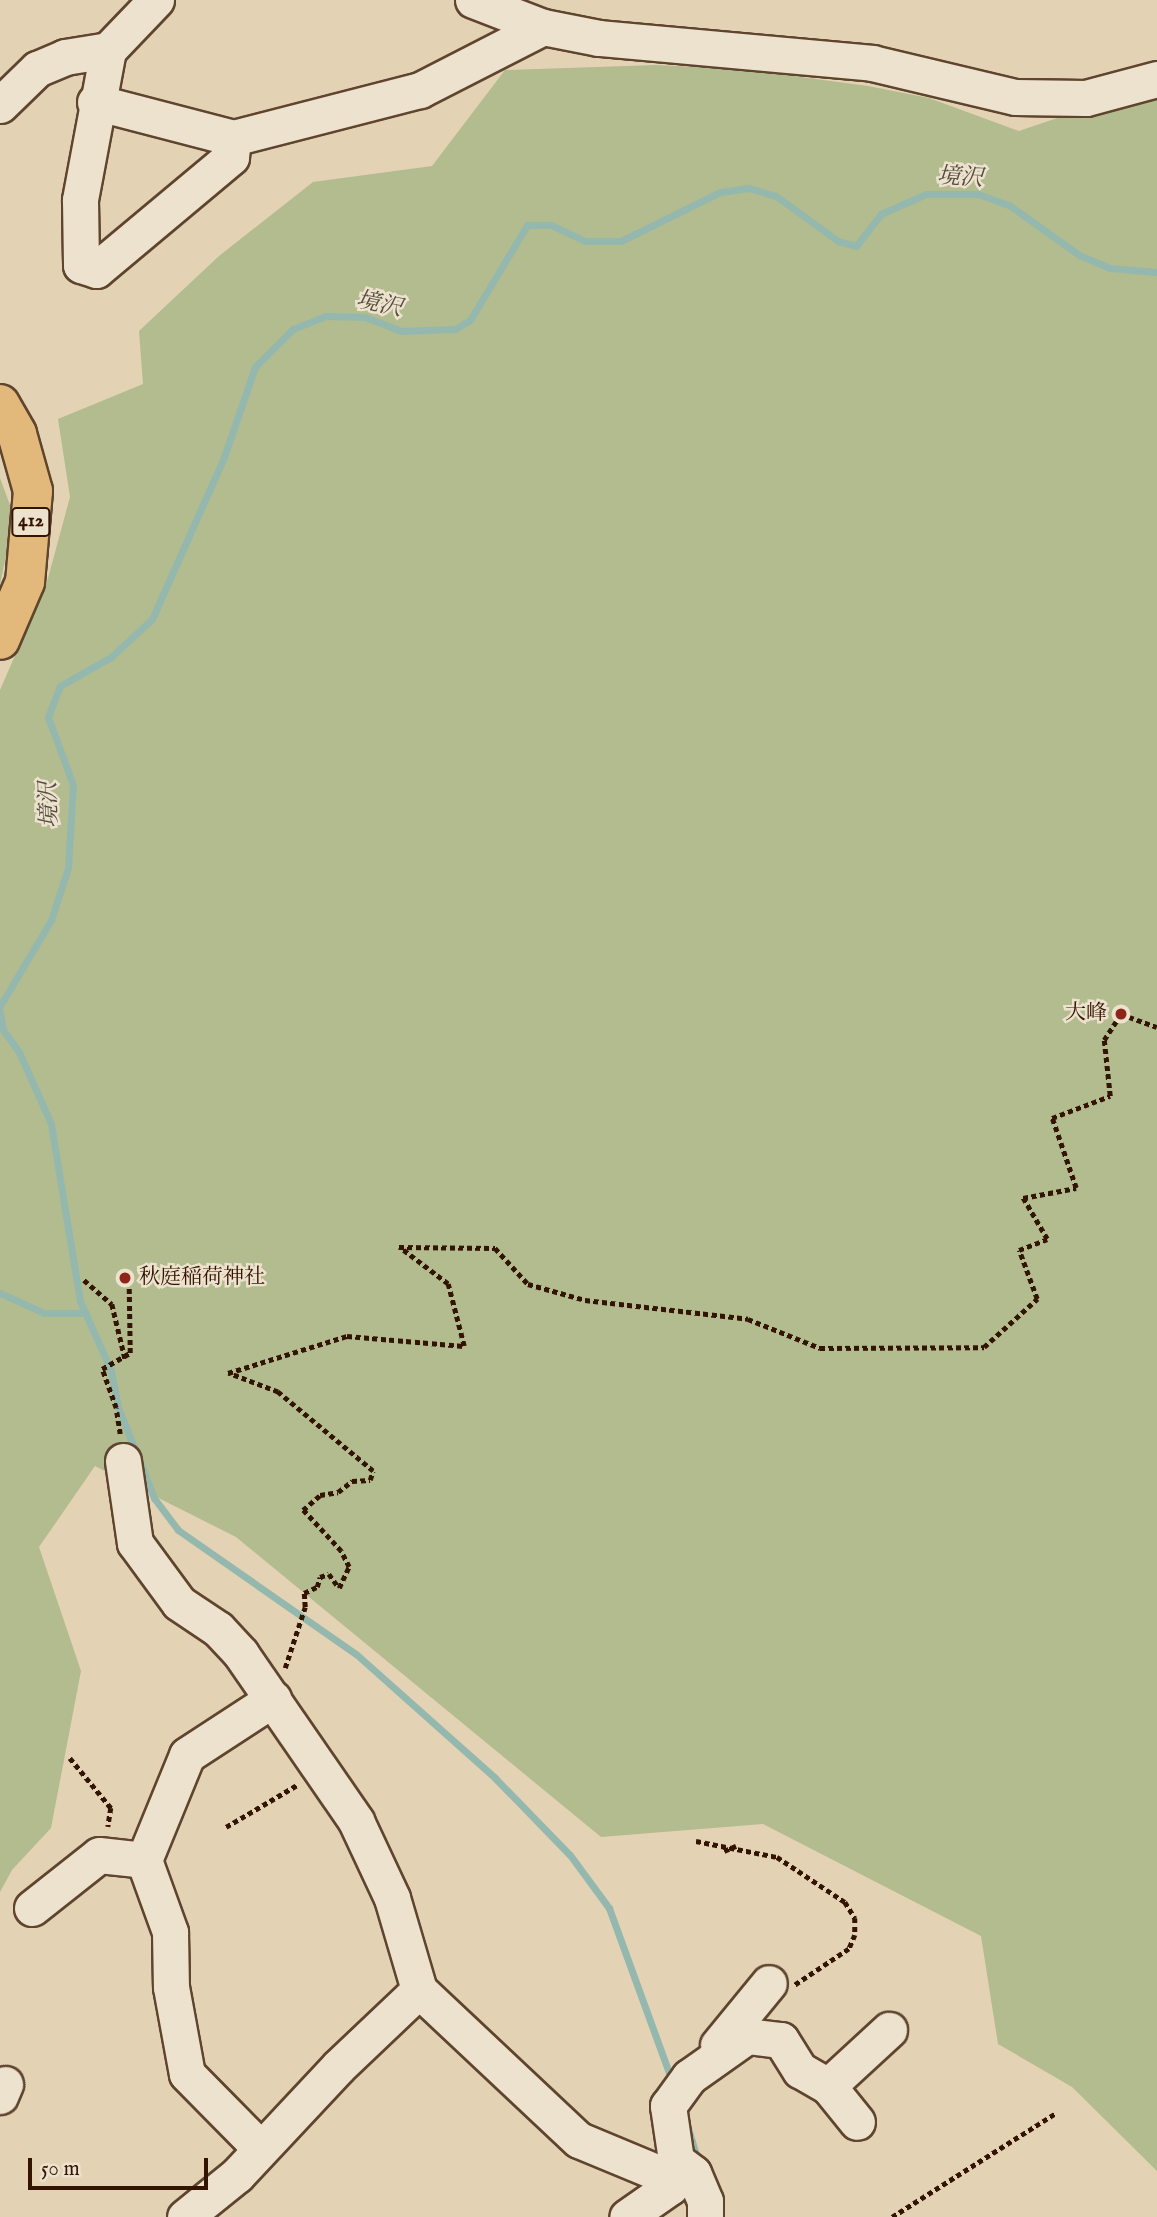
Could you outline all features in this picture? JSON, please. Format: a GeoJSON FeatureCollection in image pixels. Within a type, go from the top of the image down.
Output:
{"type":"FeatureCollection","features":[{"type":"Feature","properties":{"kind":"highway","name":"412"},"geometry":{"type":"LineString","coordinates":[[0,404],[17,434],[33,491],[25,582],[0,640]]}},
{"type":"Feature","properties":{"kind":"street"},"geometry":{"type":"LineString","coordinates":[[156,0],[108,50],[95,102],[80,200],[81,265],[96,270],[231,157],[233,138]]}},
{"type":"Feature","properties":{"kind":"street"},"geometry":{"type":"LineString","coordinates":[[472,0],[543,27],[599,38],[872,63],[1037,100],[1086,98],[1157,79]]}},
{"type":"Feature","properties":{"kind":"street"},"geometry":{"type":"LineString","coordinates":[[95,102],[233,138],[420,90],[543,27]]}},
{"type":"Feature","properties":{"kind":"street"},"geometry":{"type":"LineString","coordinates":[[0,105],[37,69],[65,57],[108,50]]}},
{"type":"Feature","properties":{"kind":"street"},"geometry":{"type":"LineString","coordinates":[[123,1461],[135,1543],[179,1603],[218,1629],[278,1686],[375,1859],[419,1990],[579,2140],[661,2174],[683,2169]]}},
{"type":"Feature","properties":{"kind":"street"},"geometry":{"type":"LineString","coordinates":[[261,2149],[187,2074],[171,1987],[170,1932],[144,1860],[187,1755],[278,1686]]}},
{"type":"Feature","properties":{"kind":"street"},"geometry":{"type":"LineString","coordinates":[[32,1908],[106,1853],[144,1860]]}},
{"type":"Feature","properties":{"kind":"street"},"geometry":{"type":"LineString","coordinates":[[720,2056],[718,2045],[777,1988]]}},
{"type":"Feature","properties":{"kind":"street"},"geometry":{"type":"LineString","coordinates":[[186,2217],[224,2206],[261,2149],[338,2067],[419,1990]]}},
{"type":"Feature","properties":{"kind":"street"},"geometry":{"type":"LineString","coordinates":[[705,2217],[705,2201],[693,2173],[683,2169],[676,2160],[666,2115],[679,2088],[747,2036],[774,2036],[806,2076],[842,2104],[886,2044]]}},
{"type":"Feature","properties":{"kind":"street"},"geometry":{"type":"LineString","coordinates":[[627,2217],[670,2187],[683,2169]]}},
{"type":"Feature","properties":{"kind":"path"},"geometry":{"type":"LineString","coordinates":[[278,1686],[305,1606],[304,1592],[317,1587],[320,1577],[329,1574],[339,1588],[349,1567],[341,1551],[303,1510],[320,1495],[338,1492],[352,1481],[370,1480],[373,1471],[278,1392],[228,1373],[347,1336],[464,1346],[448,1284],[398,1247],[495,1248],[528,1284],[585,1300],[748,1319],[820,1348],[984,1347],[1037,1299],[1019,1250],[1047,1238],[1023,1198],[1076,1188],[1052,1118],[1110,1096],[1104,1040],[1121,1014],[1157,1027]]}},
{"type":"Feature","properties":{"kind":"path"},"geometry":{"type":"LineString","coordinates":[[84,1280],[112,1304],[125,1358]]}},
{"type":"Feature","properties":{"kind":"path"},"geometry":{"type":"LineString","coordinates":[[123,1461],[116,1408],[102,1369],[125,1358],[132,1344],[129,1286]]}},
{"type":"Feature","properties":{"kind":"path"},"geometry":{"type":"LineString","coordinates":[[70,1758],[111,1808],[106,1853]]}},
{"type":"Feature","properties":{"kind":"path"},"geometry":{"type":"LineString","coordinates":[[226,1827],[323,1769]]}},
{"type":"Feature","properties":{"kind":"path"},"geometry":{"type":"LineString","coordinates":[[696,1841],[736,1846],[777,1857],[845,1902],[855,1917],[855,1935],[849,1949],[777,1988]]}},
{"type":"Feature","properties":{"kind":"path"},"geometry":{"type":"LineString","coordinates":[[724,1851],[736,1846]]}},
{"type":"Feature","properties":{"kind":"path"},"geometry":{"type":"LineString","coordinates":[[892,2217],[1056,2113]]}},
{"type":"Feature","properties":{"kind":"green space"},"geometry":{"type":"Polygon","coordinates":[[[656,65],[742,69],[868,86],[929,98],[1019,131],[1157,84],[1157,2171],[1072,2087],[998,2044],[981,1936],[763,1824],[601,1837],[236,1537],[95,1466],[39,1547],[81,1671],[51,1828],[12,1870],[0,1892],[0,690],[47,582],[70,497],[58,419],[143,384],[139,331],[219,256],[313,182],[432,166],[505,70],[656,65]]]}},
{"type":"Feature","properties":{"kind":"green space"},"geometry":{"type":"Polygon","coordinates":[[[0,478],[14,516],[0,585],[0,478]]]}},
{"type":"Feature","properties":{"kind":"waterway","name":"境沢"},"geometry":{"type":"LineString","coordinates":[[0,1006],[51,920],[68,868],[73,785],[48,717],[60,686],[111,657],[152,619],[224,457],[255,367],[293,329],[325,316],[365,317],[401,331],[455,329],[470,320],[527,225],[551,225],[585,241],[621,241],[720,192],[749,188],[776,196],[838,241],[856,246],[881,214],[926,194],[978,194],[1009,205],[1079,255],[1110,268],[1157,272]]}},
{"type":"Feature","properties":{"kind":"waterway"},"geometry":{"type":"LineString","coordinates":[[0,1012],[3,1030],[19,1052],[51,1124],[80,1301],[111,1371],[118,1407],[154,1498],[178,1530],[356,1654],[495,1778],[570,1855],[609,1908],[672,2081]]}},
{"type":"Feature","properties":{"kind":"waterway"},"geometry":{"type":"LineString","coordinates":[[0,1293],[44,1313],[86,1313]]}},
{"type":"Feature","properties":{"kind":"waterway"},"geometry":{"type":"LineString","coordinates":[[687,2125],[698,2161]]}},
{"type":"Feature","properties":{"kind":"place","name":"大峰"},"geometry":{"type":"Point","coordinates":[1121,1014]}},
{"type":"Feature","properties":{"kind":"place","name":"秋庭稲荷神社"},"geometry":{"type":"Point","coordinates":[125,1278]}}]}
